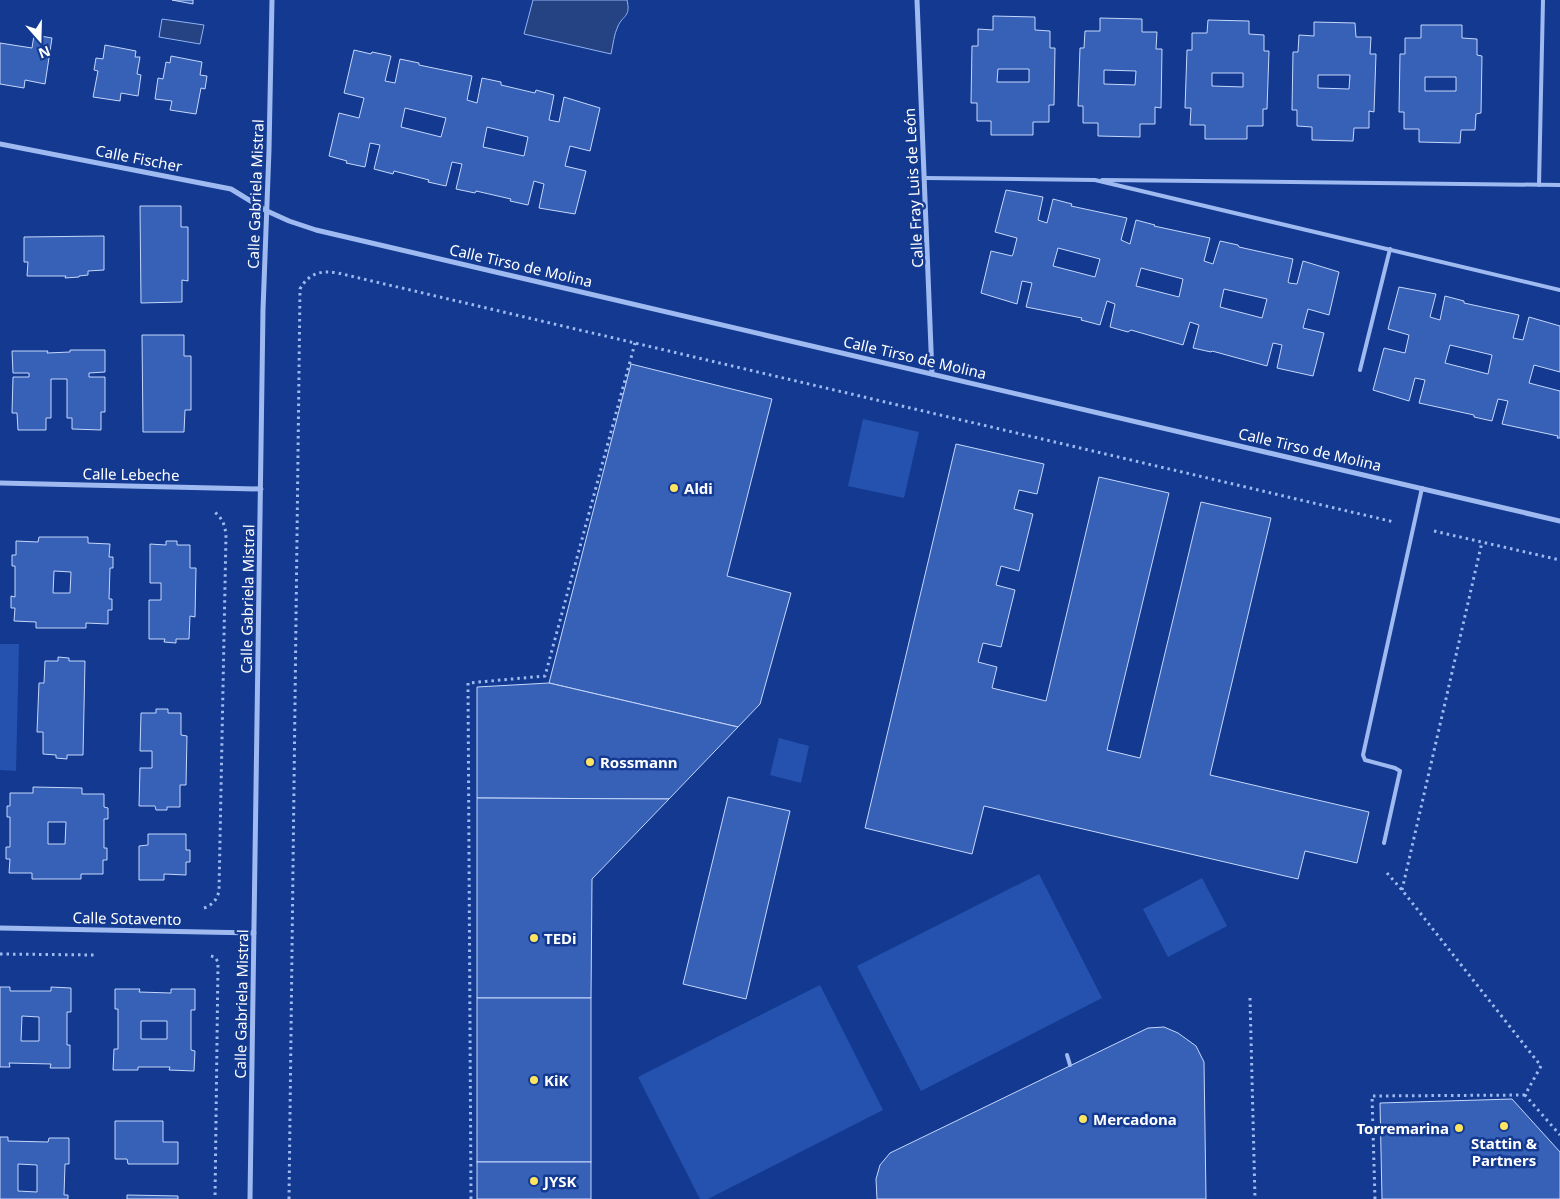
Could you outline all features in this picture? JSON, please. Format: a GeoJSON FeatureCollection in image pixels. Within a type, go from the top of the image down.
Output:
{"type":"FeatureCollection","features":[{"type":"Feature","properties":{"kind":"street","name":"Calle Gabriela Mistral"},"geometry":{"type":"LineString","coordinates":[[250,1199],[263,310],[272,0]]}},
{"type":"Feature","properties":{"kind":"street","name":"Calle Fray Luis de León"},"geometry":{"type":"LineString","coordinates":[[917,0],[932,374]]}},
{"type":"Feature","properties":{"kind":"street","name":"Calle Fischer"},"geometry":{"type":"LineString","coordinates":[[0,144],[231,189],[267,211]]}},
{"type":"Feature","properties":{"kind":"street","name":"Calle Tirso de Molina"},"geometry":{"type":"LineString","coordinates":[[267,211],[288,221],[316,230],[1560,520]]}},
{"type":"Feature","properties":{"kind":"street","name":"Calle Lebeche"},"geometry":{"type":"LineString","coordinates":[[0,483],[261,489]]}},
{"type":"Feature","properties":{"kind":"street","name":"Calle Sotavento"},"geometry":{"type":"LineString","coordinates":[[0,928],[254,933]]}},
{"type":"Feature","properties":{"kind":"lane"},"geometry":{"type":"LineString","coordinates":[[1539,184],[1542,0]]}},
{"type":"Feature","properties":{"kind":"lane"},"geometry":{"type":"LineString","coordinates":[[925,178],[1560,185]]}},
{"type":"Feature","properties":{"kind":"lane"},"geometry":{"type":"LineString","coordinates":[[1095,180],[1560,290]]}},
{"type":"Feature","properties":{"kind":"lane"},"geometry":{"type":"LineString","coordinates":[[1360,370],[1390,249]]}},
{"type":"Feature","properties":{"kind":"lane"},"geometry":{"type":"LineString","coordinates":[[1384,843],[1400,771],[1364,760],[1363,755],[1422,488]]}},
{"type":"Feature","properties":{"kind":"lane"},"geometry":{"type":"LineString","coordinates":[[1067,1055],[1070,1065]]}},
{"type":"Feature","properties":{"kind":"path"},"geometry":{"type":"LineString","coordinates":[[289,1199],[300,289],[308,277],[322,271],[329,271],[1560,560]]}},
{"type":"Feature","properties":{"kind":"path"},"geometry":{"type":"LineString","coordinates":[[470,1199],[468,683],[545,676],[635,343]]}},
{"type":"Feature","properties":{"kind":"path"},"geometry":{"type":"LineString","coordinates":[[198,908],[209,906],[216,900],[219,891],[226,535],[221,518],[218,514],[207,509]]}},
{"type":"Feature","properties":{"kind":"path"},"geometry":{"type":"LineString","coordinates":[[1402,890],[1482,542]]}},
{"type":"Feature","properties":{"kind":"path"},"geometry":{"type":"LineString","coordinates":[[1387,873],[1541,1066],[1525,1094]]}},
{"type":"Feature","properties":{"kind":"path"},"geometry":{"type":"LineString","coordinates":[[209,956],[215,957],[218,962],[215,1199]]}},
{"type":"Feature","properties":{"kind":"path"},"geometry":{"type":"LineString","coordinates":[[1250,998],[1255,1199]]}},
{"type":"Feature","properties":{"kind":"path"},"geometry":{"type":"LineString","coordinates":[[1525,1094],[1560,1135]]}},
{"type":"Feature","properties":{"kind":"path"},"geometry":{"type":"LineString","coordinates":[[1375,1199],[1372,1096],[1525,1094]]}},
{"type":"Feature","properties":{"kind":"shaded area"},"geometry":{"type":"Polygon","coordinates":[[[533,0],[627,0],[628,10],[617,29],[611,54],[524,34],[533,0]]]}},
{"type":"Feature","properties":{"kind":"shaded area"},"geometry":{"type":"Polygon","coordinates":[[[162,19],[204,25],[200,44],[159,37],[162,19]]]}},
{"type":"Feature","properties":{"kind":"shaded area"},"geometry":{"type":"Polygon","coordinates":[[[863,419],[919,432],[904,498],[848,486],[863,419]]]}},
{"type":"Feature","properties":{"kind":"shaded area"},"geometry":{"type":"Polygon","coordinates":[[[0,644],[19,644],[16,771],[0,770],[0,644]]]}},
{"type":"Feature","properties":{"kind":"shaded area"},"geometry":{"type":"Polygon","coordinates":[[[779,738],[809,746],[801,783],[770,775],[779,738]]]}},
{"type":"Feature","properties":{"kind":"shaded area"},"geometry":{"type":"Polygon","coordinates":[[[1039,874],[1102,998],[921,1091],[857,966],[1039,874]]]}},
{"type":"Feature","properties":{"kind":"shaded area"},"geometry":{"type":"Polygon","coordinates":[[[1202,878],[1227,926],[1168,957],[1143,909],[1202,878]]]}},
{"type":"Feature","properties":{"kind":"shaded area"},"geometry":{"type":"Polygon","coordinates":[[[820,985],[883,1110],[708,1199],[700,1199],[638,1077],[820,985]]]}},
{"type":"Feature","properties":{"kind":"building"},"geometry":{"type":"Polygon","coordinates":[[[172,0],[193,0],[193,4],[172,0]]]}},
{"type":"Feature","properties":{"kind":"building"},"geometry":{"type":"Polygon","coordinates":[[[993,16],[1035,17],[1035,30],[1050,31],[1050,48],[1055,48],[1054,105],[1049,105],[1049,122],[1033,122],[1033,135],[991,135],[991,121],[977,121],[977,103],[971,103],[972,46],[978,46],[978,29],[993,30],[993,16]],[[998,69],[997,82],[1029,82],[1029,69],[998,69]]]}},
{"type":"Feature","properties":{"kind":"building"},"geometry":{"type":"Polygon","coordinates":[[[1100,18],[1142,19],[1142,32],[1157,32],[1156,49],[1162,49],[1161,108],[1155,107],[1155,124],[1140,124],[1140,137],[1098,136],[1098,123],[1083,123],[1083,106],[1078,106],[1080,48],[1084,48],[1085,31],[1100,31],[1100,18]],[[1104,70],[1104,84],[1135,85],[1136,71],[1104,70]]]}},
{"type":"Feature","properties":{"kind":"building"},"geometry":{"type":"Polygon","coordinates":[[[1208,20],[1249,21],[1249,34],[1264,35],[1264,51],[1269,51],[1267,109],[1263,109],[1263,126],[1247,126],[1247,139],[1205,139],[1205,125],[1190,125],[1191,108],[1185,108],[1187,50],[1192,50],[1192,33],[1207,33],[1208,20]],[[1212,73],[1212,86],[1243,87],[1243,73],[1212,73]]]}},
{"type":"Feature","properties":{"kind":"building"},"geometry":{"type":"Polygon","coordinates":[[[1314,22],[1355,23],[1356,37],[1371,37],[1370,54],[1376,54],[1374,112],[1369,111],[1369,128],[1354,128],[1353,141],[1312,140],[1312,127],[1297,126],[1297,110],[1292,110],[1293,52],[1298,52],[1299,35],[1314,36],[1314,22]],[[1318,75],[1318,88],[1349,89],[1350,75],[1318,75]]]}},
{"type":"Feature","properties":{"kind":"building"},"geometry":{"type":"Polygon","coordinates":[[[1421,25],[1462,25],[1462,38],[1477,39],[1477,55],[1482,56],[1481,113],[1476,114],[1475,130],[1461,130],[1460,143],[1419,142],[1419,129],[1404,129],[1404,112],[1399,112],[1400,54],[1405,54],[1405,38],[1421,38],[1421,25]],[[1425,77],[1425,91],[1456,91],[1456,77],[1425,77]]]}},
{"type":"Feature","properties":{"kind":"building"},"geometry":{"type":"Polygon","coordinates":[[[34,35],[52,38],[45,84],[25,80],[24,88],[0,84],[0,43],[32,48],[34,35]]]}},
{"type":"Feature","properties":{"kind":"building"},"geometry":{"type":"Polygon","coordinates":[[[105,45],[136,51],[135,57],[140,57],[137,74],[141,75],[138,96],[121,93],[120,101],[93,97],[98,71],[94,70],[96,58],[103,59],[105,45]]]}},
{"type":"Feature","properties":{"kind":"building"},"geometry":{"type":"Polygon","coordinates":[[[354,50],[391,56],[385,81],[395,83],[400,59],[472,76],[467,100],[477,103],[482,78],[501,82],[501,85],[535,93],[536,90],[554,95],[549,120],[559,122],[564,97],[600,108],[590,151],[570,146],[565,166],[586,171],[575,214],[539,208],[544,184],[534,181],[528,205],[476,191],[475,193],[456,189],[462,164],[452,162],[446,186],[394,171],[393,174],[374,169],[380,145],[370,143],[365,167],[346,163],[347,161],[329,156],[339,113],[359,118],[364,98],[344,93],[354,50]],[[405,108],[401,127],[441,137],[446,118],[405,108]],[[487,127],[483,147],[524,156],[528,137],[487,127]]]}},
{"type":"Feature","properties":{"kind":"building"},"geometry":{"type":"Polygon","coordinates":[[[171,56],[202,62],[200,75],[207,76],[205,89],[201,88],[196,114],[170,110],[172,101],[155,99],[158,78],[163,79],[166,62],[170,63],[171,56]]]}},
{"type":"Feature","properties":{"kind":"building"},"geometry":{"type":"Polygon","coordinates":[[[1006,190],[1043,197],[1038,220],[1047,223],[1053,199],[1072,204],[1071,206],[1127,218],[1121,240],[1130,244],[1136,220],[1154,226],[1210,238],[1204,261],[1213,264],[1220,241],[1293,259],[1289,283],[1297,284],[1303,261],[1339,272],[1329,315],[1308,309],[1303,328],[1324,333],[1313,376],[1277,368],[1282,345],[1273,343],[1267,366],[1212,351],[1193,348],[1199,325],[1190,322],[1183,345],[1131,330],[1128,332],[1110,327],[1115,304],[1107,301],[1100,325],[1081,320],[1082,318],[1026,307],[1032,283],[1022,281],[1017,304],[981,293],[991,251],[1012,256],[1017,238],[995,232],[1006,190]],[[1058,248],[1053,266],[1095,277],[1100,259],[1058,248]],[[1141,268],[1136,286],[1179,297],[1183,279],[1141,268]],[[1224,289],[1220,307],[1262,318],[1267,299],[1224,289]]]}},
{"type":"Feature","properties":{"kind":"building"},"geometry":{"type":"Polygon","coordinates":[[[140,206],[181,206],[181,227],[188,227],[188,281],[182,280],[182,302],[141,303],[140,206]]]}},
{"type":"Feature","properties":{"kind":"building"},"geometry":{"type":"Polygon","coordinates":[[[104,236],[104,270],[88,271],[88,275],[79,277],[27,276],[28,262],[24,262],[24,237],[104,236]]]}},
{"type":"Feature","properties":{"kind":"building"},"geometry":{"type":"Polygon","coordinates":[[[1399,287],[1436,294],[1430,317],[1440,320],[1445,296],[1464,301],[1464,303],[1519,315],[1513,338],[1523,340],[1529,317],[1560,326],[1560,372],[1534,365],[1529,383],[1560,391],[1560,438],[1502,424],[1508,401],[1498,399],[1492,421],[1474,417],[1474,415],[1419,403],[1425,380],[1415,378],[1409,401],[1373,390],[1384,348],[1405,353],[1409,335],[1388,329],[1399,287]],[[1450,345],[1445,363],[1488,374],[1492,355],[1450,345]]]}},
{"type":"Feature","properties":{"kind":"building"},"geometry":{"type":"Polygon","coordinates":[[[142,335],[184,335],[184,356],[191,356],[191,410],[185,410],[184,432],[143,432],[142,335]]]}},
{"type":"Feature","properties":{"kind":"building"},"geometry":{"type":"Polygon","coordinates":[[[70,350],[105,350],[105,372],[89,373],[89,377],[105,377],[105,412],[101,412],[101,430],[72,429],[72,418],[67,418],[67,379],[51,379],[51,418],[46,418],[46,430],[18,430],[17,413],[12,413],[13,377],[29,377],[29,373],[13,373],[12,351],[48,351],[47,353],[70,352],[70,350]]]}},
{"type":"Feature","properties":{"kind":"building","name":"Aldi"},"geometry":{"type":"Polygon","coordinates":[[[631,364],[772,399],[727,576],[791,593],[760,704],[738,727],[549,683],[631,364]]]}},
{"type":"Feature","properties":{"kind":"building"},"geometry":{"type":"Polygon","coordinates":[[[956,444],[1044,464],[1037,494],[1019,490],[1014,509],[1033,514],[1019,571],[1001,566],[996,585],[1015,590],[1001,647],[983,643],[978,662],[997,667],[992,688],[1046,701],[1099,477],[1169,493],[1107,750],[1140,758],[1201,502],[1271,518],[1210,775],[1369,812],[1357,863],[1305,851],[1298,879],[984,806],[972,854],[865,828],[956,444]]]}},
{"type":"Feature","properties":{"kind":"building"},"geometry":{"type":"Polygon","coordinates":[[[39,537],[88,537],[88,543],[110,544],[109,557],[113,557],[113,568],[110,568],[109,599],[112,599],[112,610],[108,610],[108,624],[86,623],[86,628],[36,628],[36,622],[14,621],[15,608],[11,608],[11,596],[15,597],[15,566],[12,566],[12,555],[16,555],[16,541],[38,542],[39,537]],[[54,571],[53,593],[70,593],[71,572],[54,571]]]}},
{"type":"Feature","properties":{"kind":"building"},"geometry":{"type":"Polygon","coordinates":[[[166,541],[177,541],[177,545],[190,545],[190,568],[196,568],[195,617],[190,616],[189,639],[176,639],[176,643],[164,642],[165,639],[149,639],[149,600],[161,600],[161,583],[150,583],[150,544],[166,545],[166,541]]]}},
{"type":"Feature","properties":{"kind":"building"},"geometry":{"type":"Polygon","coordinates":[[[58,657],[69,658],[69,661],[85,661],[83,755],[67,755],[67,759],[56,758],[56,755],[43,754],[43,732],[37,732],[39,683],[44,683],[45,661],[58,661],[58,657]]]}},
{"type":"Feature","properties":{"kind":"building","name":"Rossmann"},"geometry":{"type":"Polygon","coordinates":[[[549,683],[738,727],[669,799],[477,798],[477,687],[549,683]]]}},
{"type":"Feature","properties":{"kind":"building"},"geometry":{"type":"Polygon","coordinates":[[[156,709],[168,709],[168,713],[181,713],[181,735],[187,736],[186,785],[180,785],[180,807],[167,807],[167,810],[156,810],[155,806],[139,806],[140,768],[152,768],[152,751],[140,751],[141,713],[156,713],[156,709]]]}},
{"type":"Feature","properties":{"kind":"building"},"geometry":{"type":"Polygon","coordinates":[[[33,787],[82,788],[82,794],[104,794],[104,807],[108,808],[108,819],[104,819],[104,848],[107,848],[107,860],[103,860],[103,874],[81,874],[81,879],[32,879],[32,873],[9,873],[10,859],[6,859],[6,847],[10,847],[10,817],[7,817],[7,806],[10,806],[10,793],[33,793],[33,787]],[[48,822],[48,844],[65,844],[66,822],[48,822]]]}},
{"type":"Feature","properties":{"kind":"building"},"geometry":{"type":"Polygon","coordinates":[[[728,797],[790,811],[746,999],[683,984],[728,797]]]}},
{"type":"Feature","properties":{"kind":"building","name":"TEDi"},"geometry":{"type":"Polygon","coordinates":[[[477,798],[669,799],[592,879],[591,998],[477,998],[477,798]]]}},
{"type":"Feature","properties":{"kind":"building"},"geometry":{"type":"Polygon","coordinates":[[[148,834],[186,834],[186,850],[190,850],[190,862],[186,862],[186,875],[164,874],[164,880],[139,880],[139,846],[148,845],[148,834]]]}},
{"type":"Feature","properties":{"kind":"building"},"geometry":{"type":"Polygon","coordinates":[[[0,987],[10,987],[10,991],[51,991],[51,987],[71,988],[71,1012],[67,1012],[67,1045],[70,1045],[70,1068],[50,1068],[51,1064],[9,1063],[10,1067],[0,1067],[0,987]],[[22,1016],[21,1041],[39,1041],[39,1017],[22,1016]]]}},
{"type":"Feature","properties":{"kind":"building"},"geometry":{"type":"Polygon","coordinates":[[[115,989],[140,989],[139,992],[171,993],[171,989],[195,989],[195,1010],[191,1010],[191,1050],[195,1051],[194,1071],[169,1070],[170,1067],[138,1067],[138,1070],[113,1070],[114,1049],[118,1049],[118,1009],[115,1009],[115,989]],[[141,1021],[141,1039],[167,1039],[167,1021],[141,1021]]]}},
{"type":"Feature","properties":{"kind":"building","name":"KiK"},"geometry":{"type":"Polygon","coordinates":[[[477,998],[591,998],[591,1162],[477,1162],[477,998]]]}},
{"type":"Feature","properties":{"kind":"building","name":"Mercadona"},"geometry":{"type":"Polygon","coordinates":[[[1164,1027],[1178,1033],[1196,1046],[1204,1062],[1206,1199],[877,1199],[876,1179],[880,1165],[890,1153],[1148,1028],[1164,1027]]]}},
{"type":"Feature","properties":{"kind":"building","name":"Torremarina"},"geometry":{"type":"Polygon","coordinates":[[[1512,1099],[1560,1152],[1560,1199],[1382,1199],[1380,1103],[1512,1099]]]}},
{"type":"Feature","properties":{"kind":"building"},"geometry":{"type":"Polygon","coordinates":[[[115,1121],[163,1121],[163,1142],[178,1142],[178,1164],[128,1164],[127,1159],[115,1159],[115,1121]]]}},
{"type":"Feature","properties":{"kind":"building"},"geometry":{"type":"Polygon","coordinates":[[[0,1137],[8,1137],[8,1141],[48,1142],[49,1138],[69,1138],[69,1164],[65,1164],[64,1195],[68,1195],[68,1199],[0,1199],[0,1137]],[[18,1164],[18,1191],[37,1192],[37,1165],[18,1164]]]}},
{"type":"Feature","properties":{"kind":"building","name":"JYSK"},"geometry":{"type":"Polygon","coordinates":[[[477,1162],[591,1162],[591,1199],[477,1199],[477,1162]]]}},
{"type":"Feature","properties":{"kind":"building"},"geometry":{"type":"Polygon","coordinates":[[[127,1195],[178,1196],[178,1199],[127,1199],[127,1195]]]}},
{"type":"Feature","properties":{"kind":"place","name":"Aldi"},"geometry":{"type":"Point","coordinates":[674,488]}},
{"type":"Feature","properties":{"kind":"place","name":"Rossmann"},"geometry":{"type":"Point","coordinates":[590,762]}},
{"type":"Feature","properties":{"kind":"place","name":"TEDi"},"geometry":{"type":"Point","coordinates":[534,938]}},
{"type":"Feature","properties":{"kind":"place","name":"KiK"},"geometry":{"type":"Point","coordinates":[534,1080]}},
{"type":"Feature","properties":{"kind":"place","name":"Mercadona"},"geometry":{"type":"Point","coordinates":[1083,1119]}},
{"type":"Feature","properties":{"kind":"place","name":"Stattin & Partners"},"geometry":{"type":"Point","coordinates":[1504,1126]}},
{"type":"Feature","properties":{"kind":"place","name":"Torremarina"},"geometry":{"type":"Point","coordinates":[1459,1128]}},
{"type":"Feature","properties":{"kind":"place","name":"JYSK"},"geometry":{"type":"Point","coordinates":[534,1181]}}]}
